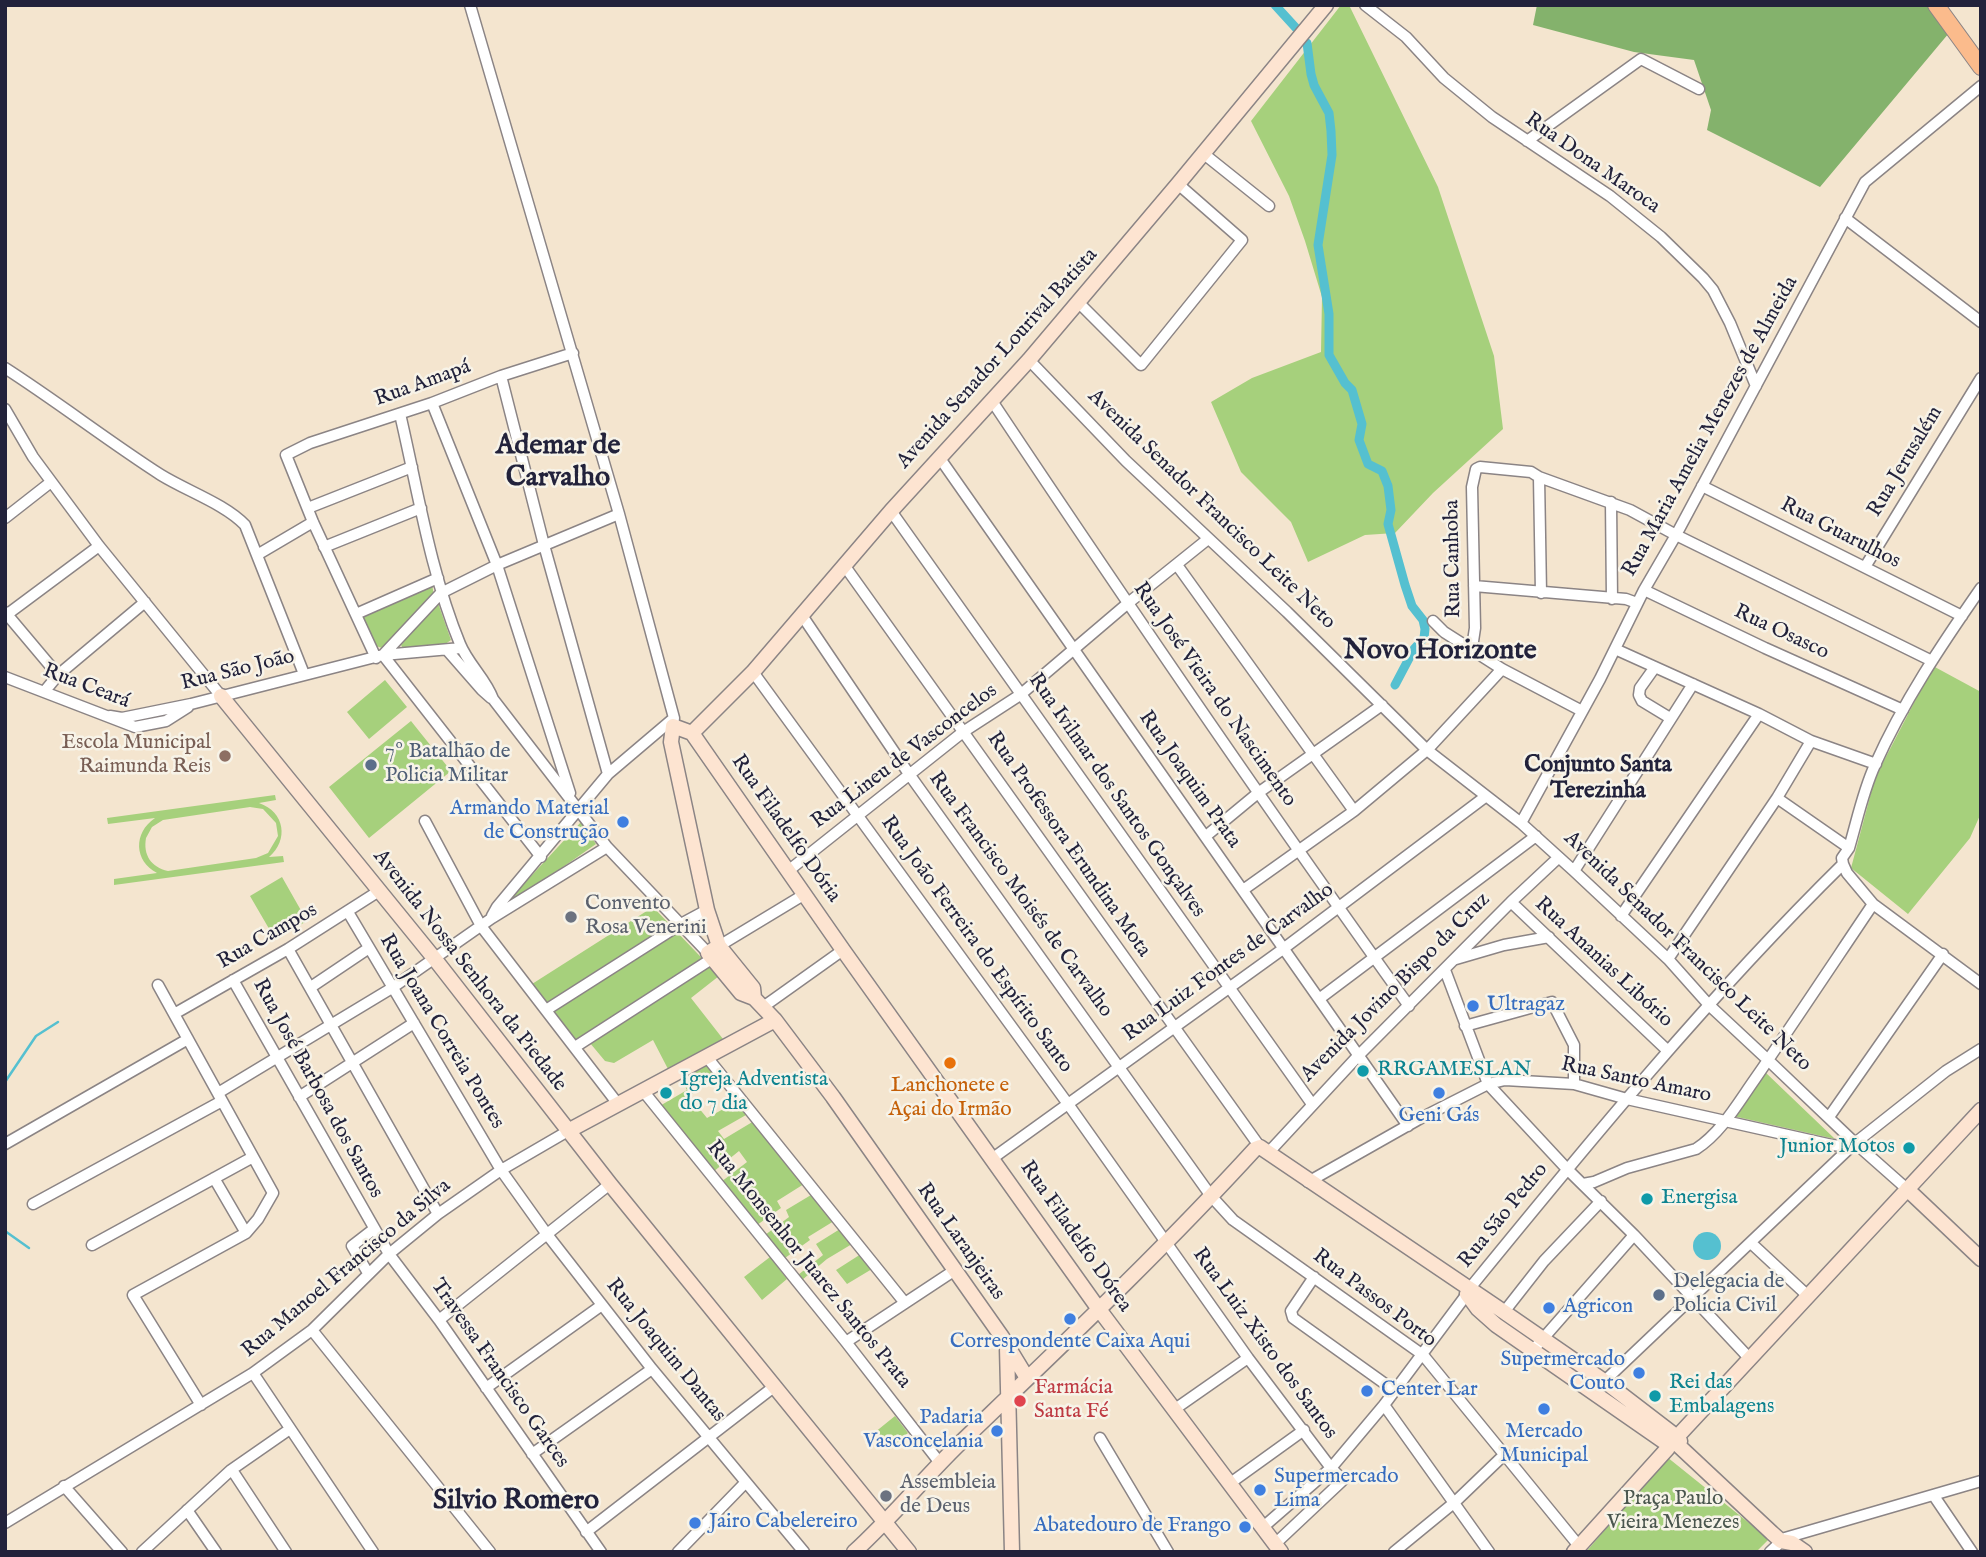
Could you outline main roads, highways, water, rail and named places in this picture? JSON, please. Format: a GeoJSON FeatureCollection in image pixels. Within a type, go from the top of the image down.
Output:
{"type":"FeatureCollection","features":[{"type":"Feature","properties":{"kind":"main road"},"geometry":{"type":"LineString","coordinates":[[1936,5],[1981,67]]}},
{"type":"Feature","properties":{"kind":"water"},"geometry":{"type":"Polygon","coordinates":[[[1707,1232],[1717,1236],[1721,1246],[1717,1256],[1707,1260],[1697,1256],[1693,1246],[1697,1236],[1707,1232]]]}},
{"type":"Feature","properties":{"kind":"waterway"},"geometry":{"type":"LineString","coordinates":[[1275,5],[1296,28]]}},
{"type":"Feature","properties":{"kind":"waterway"},"geometry":{"type":"LineString","coordinates":[[1307,43],[1311,74],[1329,113],[1331,131],[1332,155],[1318,245],[1329,314],[1329,355],[1352,390],[1362,424],[1359,440],[1368,464],[1382,471],[1388,486],[1391,510],[1388,524],[1412,606],[1423,620],[1425,629],[1424,638],[1414,649],[1395,685]]}},
{"type":"Feature","properties":{"kind":"waterway"},"geometry":{"type":"LineString","coordinates":[[5,1082],[36,1036],[58,1022]]}},
{"type":"Feature","properties":{"kind":"waterway"},"geometry":{"type":"LineString","coordinates":[[5,1231],[29,1248]]}},
{"type":"Feature","properties":{"kind":"place","name":"Escola Municipal Raimunda Reis"},"geometry":{"type":"Point","coordinates":[225,756]}},
{"type":"Feature","properties":{"kind":"place","name":"7º Batalhão de Policia Militar"},"geometry":{"type":"Point","coordinates":[371,765]}},
{"type":"Feature","properties":{"kind":"place","name":"Armando Material de Construção"},"geometry":{"type":"Point","coordinates":[623,822]}},
{"type":"Feature","properties":{"kind":"place","name":"Convento Rosa Venerini"},"geometry":{"type":"Point","coordinates":[571,917]}},
{"type":"Feature","properties":{"kind":"place","name":"Ultragaz"},"geometry":{"type":"Point","coordinates":[1473,1006]}},
{"type":"Feature","properties":{"kind":"place","name":"Lanchonete e Açai do Irmão"},"geometry":{"type":"Point","coordinates":[950,1063]}},
{"type":"Feature","properties":{"kind":"place","name":"RRGAMESLAN"},"geometry":{"type":"Point","coordinates":[1363,1071]}},
{"type":"Feature","properties":{"kind":"place","name":"Igreja Adventista do 7 dia"},"geometry":{"type":"Point","coordinates":[666,1093]}},
{"type":"Feature","properties":{"kind":"place","name":"Geni Gás"},"geometry":{"type":"Point","coordinates":[1439,1093]}},
{"type":"Feature","properties":{"kind":"place","name":"Junior Motos"},"geometry":{"type":"Point","coordinates":[1909,1148]}},
{"type":"Feature","properties":{"kind":"place","name":"Energisa"},"geometry":{"type":"Point","coordinates":[1647,1199]}},
{"type":"Feature","properties":{"kind":"place","name":"Delegacia de Policia Civil"},"geometry":{"type":"Point","coordinates":[1659,1295]}},
{"type":"Feature","properties":{"kind":"place","name":"Agricon"},"geometry":{"type":"Point","coordinates":[1549,1308]}},
{"type":"Feature","properties":{"kind":"place","name":"Correspondente Caixa Aqui"},"geometry":{"type":"Point","coordinates":[1070,1319]}},
{"type":"Feature","properties":{"kind":"place","name":"Supermercado Couto"},"geometry":{"type":"Point","coordinates":[1639,1373]}},
{"type":"Feature","properties":{"kind":"place","name":"Center Lar"},"geometry":{"type":"Point","coordinates":[1367,1391]}},
{"type":"Feature","properties":{"kind":"place","name":"Rei das Embalagens"},"geometry":{"type":"Point","coordinates":[1655,1396]}},
{"type":"Feature","properties":{"kind":"place","name":"Farmácia Santa Fé"},"geometry":{"type":"Point","coordinates":[1020,1401]}},
{"type":"Feature","properties":{"kind":"place","name":"Mercado Municipal"},"geometry":{"type":"Point","coordinates":[1544,1409]}},
{"type":"Feature","properties":{"kind":"place","name":"Padaria Vasconcelania"},"geometry":{"type":"Point","coordinates":[997,1431]}},
{"type":"Feature","properties":{"kind":"place","name":"Supermercado Lima"},"geometry":{"type":"Point","coordinates":[1260,1490]}},
{"type":"Feature","properties":{"kind":"place","name":"Assembleia de Deus"},"geometry":{"type":"Point","coordinates":[886,1496]}},
{"type":"Feature","properties":{"kind":"place","name":"Jairo Cabelereiro"},"geometry":{"type":"Point","coordinates":[695,1523]}},
{"type":"Feature","properties":{"kind":"place","name":"Abatedouro de Frango"},"geometry":{"type":"Point","coordinates":[1245,1527]}},
{"type":"Feature","properties":{"kind":"district","name":"Ademar de Carvalho"},"geometry":{"type":"Point","coordinates":[558,463]}},
{"type":"Feature","properties":{"kind":"district","name":"Novo Horizonte"},"geometry":{"type":"Point","coordinates":[1440,652]}},
{"type":"Feature","properties":{"kind":"district","name":"Conjunto Santa Terezinha"},"geometry":{"type":"Point","coordinates":[1598,779]}},
{"type":"Feature","properties":{"kind":"district","name":"Silvio Romero"},"geometry":{"type":"Point","coordinates":[516,1502]}},
{"type":"Feature","properties":{"kind":"park label","name":"Praça Paulo Vieira Menezes"},"geometry":{"type":"Point","coordinates":[1673,1512]}}]}
